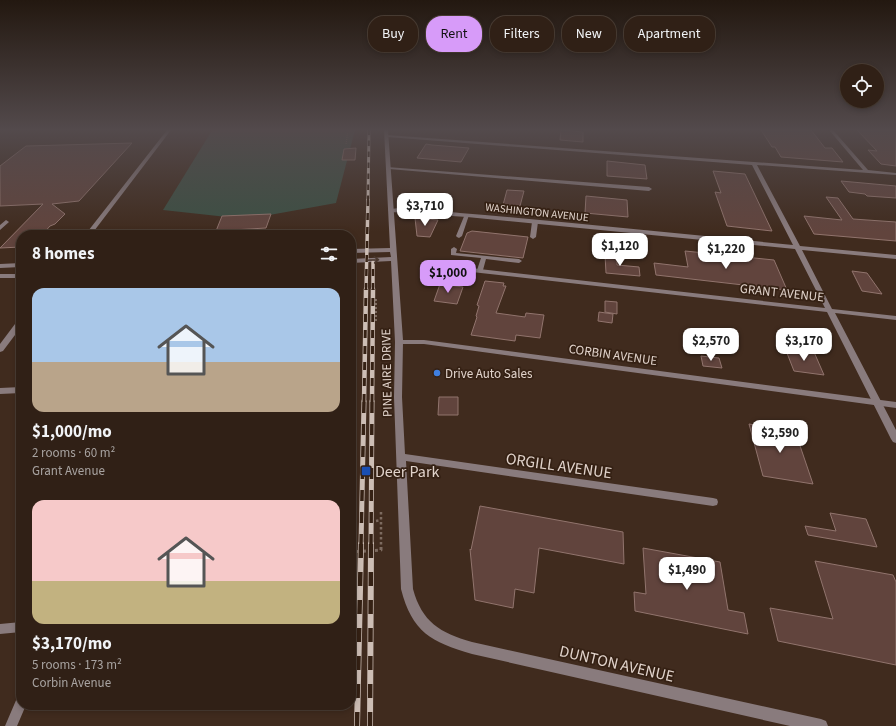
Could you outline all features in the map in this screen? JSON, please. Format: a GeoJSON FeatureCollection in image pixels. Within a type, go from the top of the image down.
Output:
{"type":"FeatureCollection","features":[{"type":"Feature","properties":{"kind":"street"},"geometry":{"type":"LineString","coordinates":[[92,230],[143,164]]}},
{"type":"Feature","properties":{"kind":"street","name":"PINE AIRE DRIVE"},"geometry":{"type":"LineString","coordinates":[[388,164],[399,342],[398,397],[407,589],[411,606],[416,614]]}},
{"type":"Feature","properties":{"kind":"street"},"geometry":{"type":"LineString","coordinates":[[754,164],[896,438]]}},
{"type":"Feature","properties":{"kind":"street"},"geometry":{"type":"LineString","coordinates":[[765,164],[896,174]]}},
{"type":"Feature","properties":{"kind":"street"},"geometry":{"type":"LineString","coordinates":[[860,164],[867,172]]}},
{"type":"Feature","properties":{"kind":"street"},"geometry":{"type":"LineString","coordinates":[[388,168],[649,189]]}},
{"type":"Feature","properties":{"kind":"street","name":"WASHINGTON AVENUE"},"geometry":{"type":"LineString","coordinates":[[391,210],[467,215],[896,257]]}},
{"type":"Feature","properties":{"kind":"street"},"geometry":{"type":"LineString","coordinates":[[356,251],[393,250]]}},
{"type":"Feature","properties":{"kind":"street"},"geometry":{"type":"LineString","coordinates":[[356,261],[394,259]]}},
{"type":"Feature","properties":{"kind":"street","name":"GRANT AVENUE"},"geometry":{"type":"LineString","coordinates":[[427,265],[896,318]]}},
{"type":"Feature","properties":{"kind":"street"},"geometry":{"type":"LineString","coordinates":[[0,266],[16,266]]}},
{"type":"Feature","properties":{"kind":"street"},"geometry":{"type":"LineString","coordinates":[[0,276],[16,276]]}},
{"type":"Feature","properties":{"kind":"street"},"geometry":{"type":"LineString","coordinates":[[0,349],[16,328]]}},
{"type":"Feature","properties":{"kind":"street","name":"CORBIN AVENUE"},"geometry":{"type":"LineString","coordinates":[[399,342],[424,342],[896,405]]}},
{"type":"Feature","properties":{"kind":"street","name":"ORGILL AVENUE"},"geometry":{"type":"LineString","coordinates":[[401,457],[713,502]]}},
{"type":"Feature","properties":{"kind":"street","name":"DUNTON AVENUE"},"geometry":{"type":"LineString","coordinates":[[416,614],[420,621],[433,633],[450,642],[822,726]]}},
{"type":"Feature","properties":{"kind":"lane"},"geometry":{"type":"LineString","coordinates":[[459,236],[467,215]]}},
{"type":"Feature","properties":{"kind":"lane"},"geometry":{"type":"LineString","coordinates":[[0,228],[6,222]]}},
{"type":"Feature","properties":{"kind":"lane"},"geometry":{"type":"LineString","coordinates":[[533,237],[535,222]]}},
{"type":"Feature","properties":{"kind":"lane"},"geometry":{"type":"LineString","coordinates":[[454,249],[453,254],[519,261]]}},
{"type":"Feature","properties":{"kind":"lane"},"geometry":{"type":"LineString","coordinates":[[480,270],[484,257]]}},
{"type":"Feature","properties":{"kind":"lane"},"geometry":{"type":"LineString","coordinates":[[0,391],[16,390]]}},
{"type":"Feature","properties":{"kind":"lane"},"geometry":{"type":"LineString","coordinates":[[0,629],[16,627]]}},
{"type":"Feature","properties":{"kind":"lane"},"geometry":{"type":"LineString","coordinates":[[11,726],[18,710]]}},
{"type":"Feature","properties":{"kind":"path"},"geometry":{"type":"LineString","coordinates":[[376,299],[376,321]]}},
{"type":"Feature","properties":{"kind":"path"},"geometry":{"type":"LineString","coordinates":[[356,552],[381,550],[381,512]]}},
{"type":"Feature","properties":{"kind":"path"},"geometry":{"type":"LineString","coordinates":[[376,521],[381,520]]}},
{"type":"Feature","properties":{"kind":"green space"},"geometry":{"type":"Polygon","coordinates":[[[191,164],[346,164],[336,203],[264,216],[227,217],[163,210],[191,164]]]}},
{"type":"Feature","properties":{"kind":"building"},"geometry":{"type":"Polygon","coordinates":[[[3,164],[113,164],[79,201],[52,204],[65,214],[46,230],[18,230],[43,204],[0,206],[0,166],[3,164]]]}},
{"type":"Feature","properties":{"kind":"building"},"geometry":{"type":"Polygon","coordinates":[[[607,164],[634,164],[645,165],[647,179],[607,176],[607,164]]]}},
{"type":"Feature","properties":{"kind":"building"},"geometry":{"type":"Polygon","coordinates":[[[881,164],[896,164],[896,166],[881,164]]]}},
{"type":"Feature","properties":{"kind":"building"},"geometry":{"type":"Polygon","coordinates":[[[713,171],[745,174],[772,231],[727,226],[715,192],[721,193],[713,171]]]}},
{"type":"Feature","properties":{"kind":"building"},"geometry":{"type":"Polygon","coordinates":[[[841,181],[896,186],[896,198],[867,196],[865,194],[849,192],[841,181]]]}},
{"type":"Feature","properties":{"kind":"building"},"geometry":{"type":"Polygon","coordinates":[[[507,190],[524,191],[520,206],[503,205],[507,190]]]}},
{"type":"Feature","properties":{"kind":"building"},"geometry":{"type":"Polygon","coordinates":[[[586,196],[627,200],[628,217],[585,213],[586,196]]]}},
{"type":"Feature","properties":{"kind":"building"},"geometry":{"type":"Polygon","coordinates":[[[826,197],[838,198],[853,219],[896,222],[896,241],[814,234],[804,216],[842,220],[826,197]]]}},
{"type":"Feature","properties":{"kind":"building"},"geometry":{"type":"Polygon","coordinates":[[[271,214],[266,228],[216,230],[222,216],[271,214]]]}},
{"type":"Feature","properties":{"kind":"building"},"geometry":{"type":"Polygon","coordinates":[[[415,218],[438,220],[430,237],[417,236],[415,218]]]}},
{"type":"Feature","properties":{"kind":"building"},"geometry":{"type":"Polygon","coordinates":[[[472,231],[528,237],[523,258],[460,251],[467,233],[472,231]]]}},
{"type":"Feature","properties":{"kind":"building"},"geometry":{"type":"Polygon","coordinates":[[[16,232],[16,247],[0,248],[16,232]]]}},
{"type":"Feature","properties":{"kind":"building"},"geometry":{"type":"Polygon","coordinates":[[[685,251],[774,260],[787,290],[656,275],[654,263],[688,267],[685,251]]]}},
{"type":"Feature","properties":{"kind":"building"},"geometry":{"type":"Polygon","coordinates":[[[605,255],[617,256],[617,265],[639,267],[640,276],[606,273],[605,255]]]}},
{"type":"Feature","properties":{"kind":"building"},"geometry":{"type":"Polygon","coordinates":[[[852,271],[867,273],[882,294],[862,291],[852,271]]]}},
{"type":"Feature","properties":{"kind":"building"},"geometry":{"type":"Polygon","coordinates":[[[485,281],[504,283],[503,286],[506,286],[496,313],[525,317],[526,313],[544,315],[540,338],[516,335],[515,341],[471,335],[477,317],[479,306],[477,305],[485,281]]]}},
{"type":"Feature","properties":{"kind":"building"},"geometry":{"type":"Polygon","coordinates":[[[440,284],[463,287],[457,304],[434,301],[440,284]]]}},
{"type":"Feature","properties":{"kind":"building"},"geometry":{"type":"Polygon","coordinates":[[[605,301],[617,302],[617,314],[605,312],[605,301]]]}},
{"type":"Feature","properties":{"kind":"building"},"geometry":{"type":"Polygon","coordinates":[[[599,312],[613,314],[612,323],[598,321],[599,312]]]}},
{"type":"Feature","properties":{"kind":"building"},"geometry":{"type":"Polygon","coordinates":[[[785,348],[814,352],[824,375],[794,371],[785,348]]]}},
{"type":"Feature","properties":{"kind":"building"},"geometry":{"type":"Polygon","coordinates":[[[701,356],[719,358],[722,368],[703,366],[701,356]]]}},
{"type":"Feature","properties":{"kind":"building"},"geometry":{"type":"Polygon","coordinates":[[[439,397],[458,397],[458,415],[438,415],[439,397]]]}},
{"type":"Feature","properties":{"kind":"building"},"geometry":{"type":"Polygon","coordinates":[[[749,424],[795,431],[813,484],[763,476],[749,424]]]}},
{"type":"Feature","properties":{"kind":"building"},"geometry":{"type":"Polygon","coordinates":[[[480,506],[623,532],[624,564],[539,548],[534,593],[515,589],[513,608],[475,600],[470,549],[471,550],[480,506]]]}},
{"type":"Feature","properties":{"kind":"building"},"geometry":{"type":"Polygon","coordinates":[[[830,513],[866,519],[877,547],[808,535],[805,526],[836,531],[830,513]]]}},
{"type":"Feature","properties":{"kind":"building"},"geometry":{"type":"Polygon","coordinates":[[[643,548],[720,562],[728,610],[744,613],[748,634],[635,611],[634,592],[646,594],[643,548]]]}},
{"type":"Feature","properties":{"kind":"building"},"geometry":{"type":"Polygon","coordinates":[[[815,561],[893,575],[896,582],[896,665],[778,641],[770,608],[833,619],[815,561]]]}},
{"type":"Feature","properties":{"kind":"railway"},"geometry":{"type":"LineString","coordinates":[[368,201],[369,164]]}},
{"type":"Feature","properties":{"kind":"railway"},"geometry":{"type":"LineString","coordinates":[[366,290],[368,200]]}},
{"type":"Feature","properties":{"kind":"railway"},"geometry":{"type":"LineString","coordinates":[[373,262],[373,289]]}},
{"type":"Feature","properties":{"kind":"railway"},"geometry":{"type":"LineString","coordinates":[[364,402],[366,289]]}},
{"type":"Feature","properties":{"kind":"railway"},"geometry":{"type":"LineString","coordinates":[[372,402],[373,289]]}},
{"type":"Feature","properties":{"kind":"railway"},"geometry":{"type":"LineString","coordinates":[[361,545],[364,401]]}},
{"type":"Feature","properties":{"kind":"railway"},"geometry":{"type":"LineString","coordinates":[[371,545],[372,401]]}},
{"type":"Feature","properties":{"kind":"railway"},"geometry":{"type":"LineString","coordinates":[[357,726],[361,544]]}},
{"type":"Feature","properties":{"kind":"railway"},"geometry":{"type":"LineString","coordinates":[[370,726],[371,544]]}},
{"type":"Feature","properties":{"kind":"place","name":"Drive Auto Sales"},"geometry":{"type":"Point","coordinates":[437,373]}},
{"type":"Feature","properties":{"kind":"place","name":"Deer Park"},"geometry":{"type":"Point","coordinates":[366,471]}}]}
